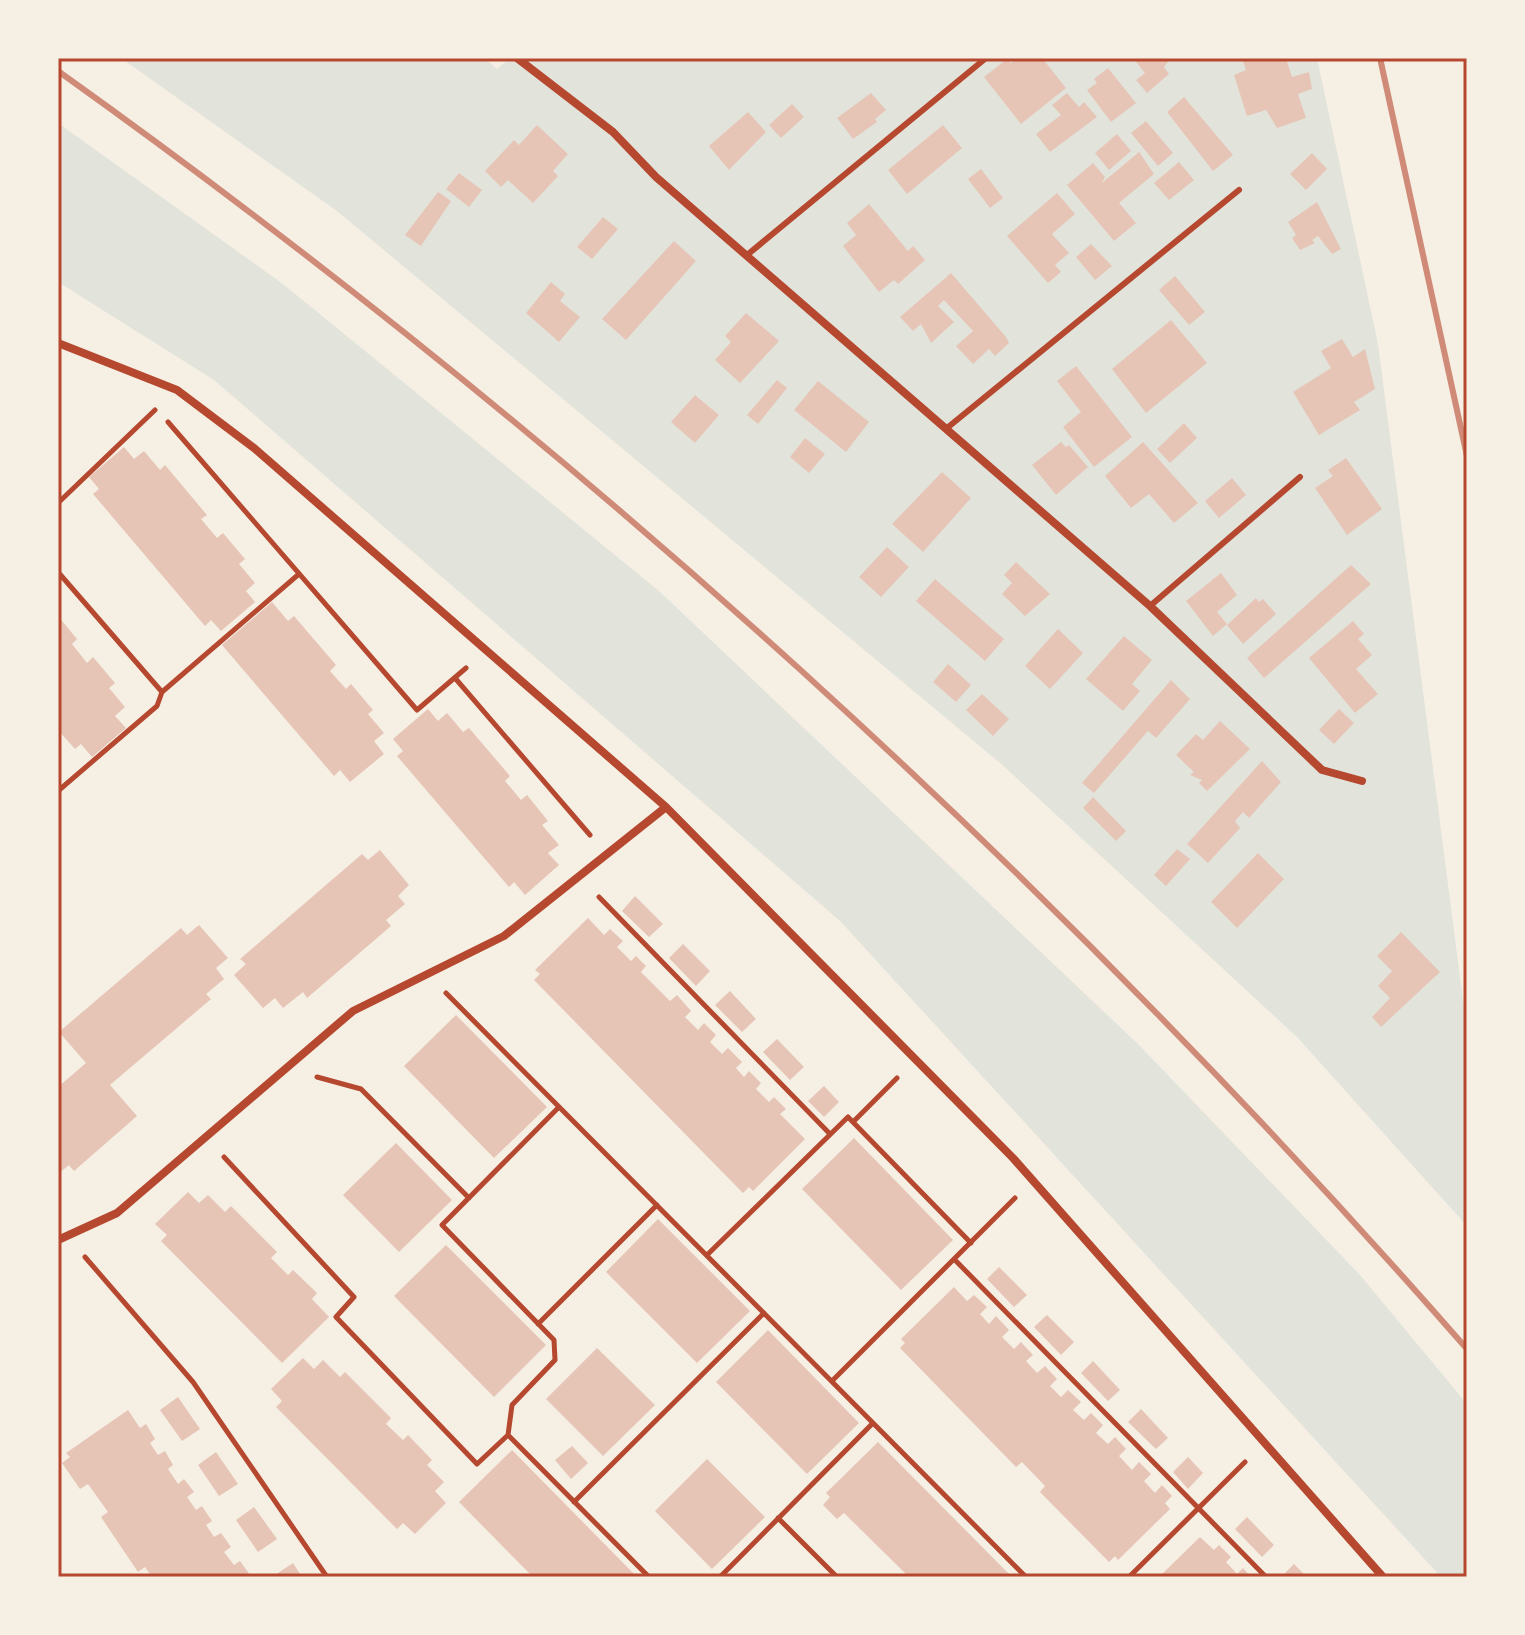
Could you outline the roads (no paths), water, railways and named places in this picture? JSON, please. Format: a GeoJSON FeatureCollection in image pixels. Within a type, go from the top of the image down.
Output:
{"type":"FeatureCollection","features":[{"type":"Feature","properties":{"kind":"street"},"geometry":{"type":"LineString","coordinates":[[517,58],[613,132],[656,177],[1150,606],[1322,770],[1362,781]]}},
{"type":"Feature","properties":{"kind":"street"},"geometry":{"type":"LineString","coordinates":[[58,343],[177,390],[254,448],[666,807],[1033,1181],[1383,1577]]}},
{"type":"Feature","properties":{"kind":"street"},"geometry":{"type":"LineString","coordinates":[[62,1238],[117,1213],[353,1011],[430,976],[504,936],[666,807]]}},
{"type":"Feature","properties":{"kind":"lane"},"geometry":{"type":"LineString","coordinates":[[747,255],[986,58]]}},
{"type":"Feature","properties":{"kind":"lane"},"geometry":{"type":"LineString","coordinates":[[947,428],[1239,190]]}},
{"type":"Feature","properties":{"kind":"lane"},"geometry":{"type":"LineString","coordinates":[[1150,606],[1300,477]]}},
{"type":"Feature","properties":{"kind":"railway"},"geometry":{"type":"LineString","coordinates":[[1380,58],[1467,456]]}},
{"type":"Feature","properties":{"kind":"railway"},"geometry":{"type":"LineString","coordinates":[[58,71],[250,212],[437,359],[621,511],[800,669],[974,832],[1143,1000],[1308,1172],[1467,1349]]}}]}
